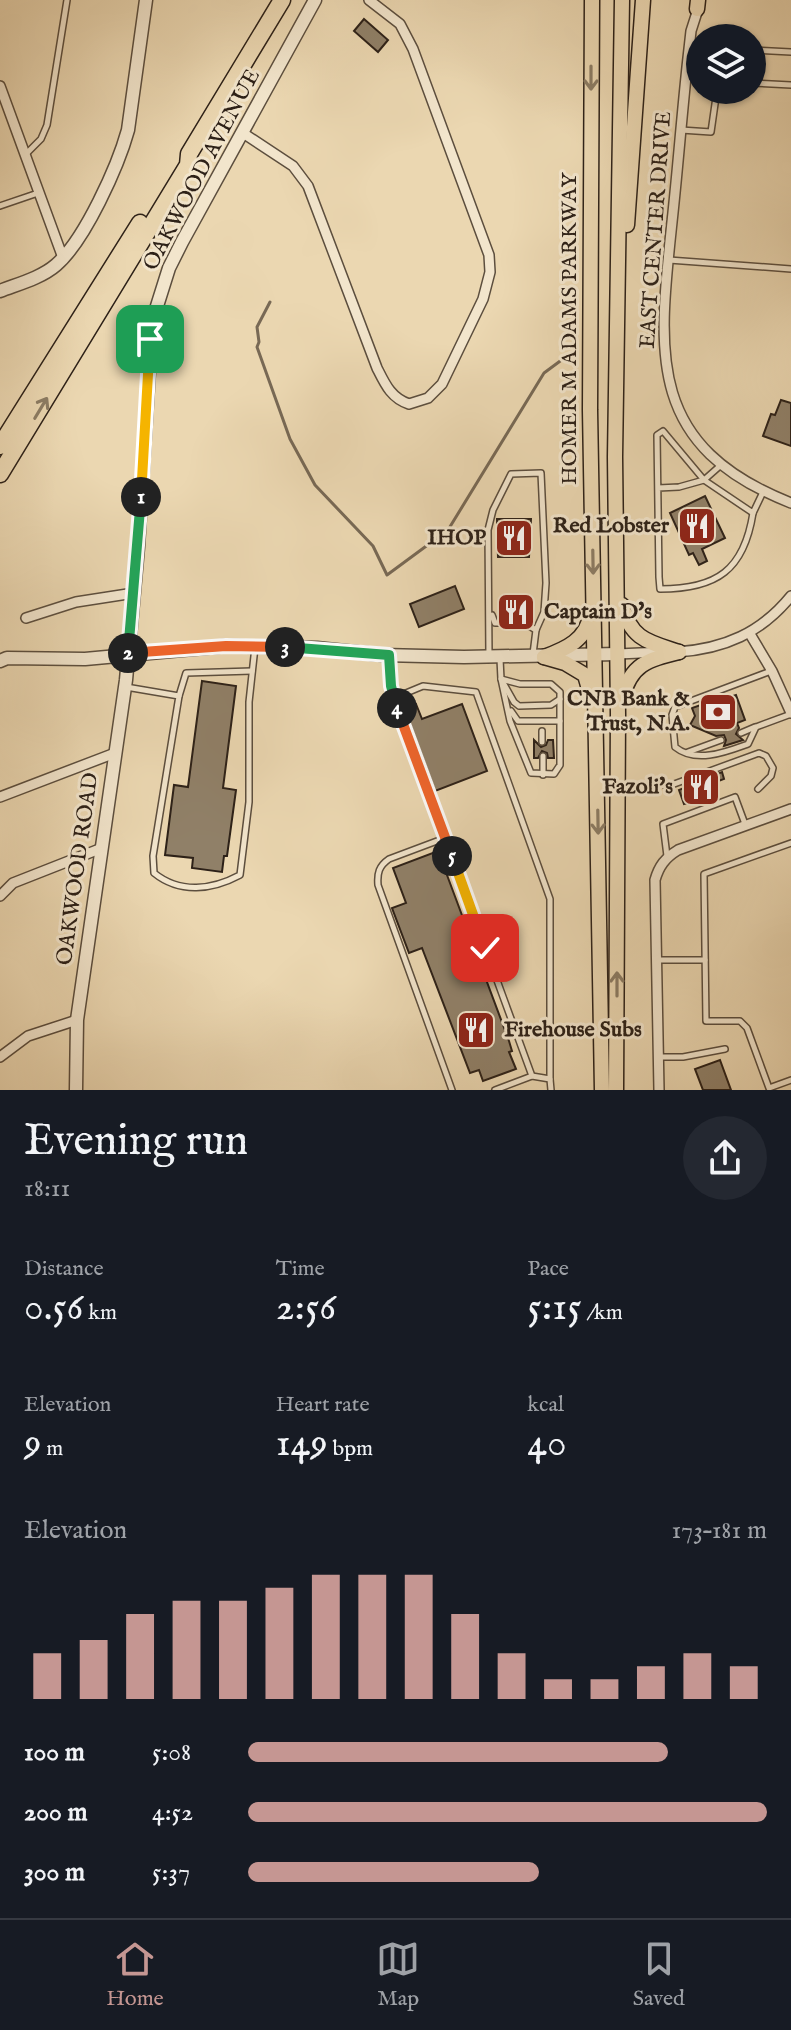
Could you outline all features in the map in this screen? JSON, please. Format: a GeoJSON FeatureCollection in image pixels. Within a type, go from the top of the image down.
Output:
{"type":"FeatureCollection","features":[{"type":"Feature","properties":{"kind":"highway"},"geometry":{"type":"LineString","coordinates":[[0,474],[188,165],[189,154],[282,0]]}},
{"type":"Feature","properties":{"kind":"highway"},"geometry":{"type":"LineString","coordinates":[[0,446],[181,159],[189,154]]}},
{"type":"Feature","properties":{"kind":"main road","name":"HOMER M ADAMS PARKWAY"},"geometry":{"type":"LineString","coordinates":[[592,0],[590,410],[602,1090]]}},
{"type":"Feature","properties":{"kind":"main road","name":"HOMER M ADAMS PARKWAY"},"geometry":{"type":"LineString","coordinates":[[616,1090],[618,654],[615,457],[622,0]]}},
{"type":"Feature","properties":{"kind":"main road"},"geometry":{"type":"LineString","coordinates":[[615,457],[643,0]]}},
{"type":"Feature","properties":{"kind":"main road"},"geometry":{"type":"LineString","coordinates":[[617,587],[632,630],[639,637],[679,652]]}},
{"type":"Feature","properties":{"kind":"main road"},"geometry":{"type":"LineString","coordinates":[[538,658],[574,645],[590,620],[594,589]]}},
{"type":"Feature","properties":{"kind":"main road"},"geometry":{"type":"LineString","coordinates":[[618,714],[625,689],[641,664],[679,652]]}},
{"type":"Feature","properties":{"kind":"main road"},"geometry":{"type":"LineString","coordinates":[[538,658],[565,663],[585,675],[596,719]]}},
{"type":"Feature","properties":{"kind":"street"},"geometry":{"type":"LineString","coordinates":[[0,291],[46,272],[63,258],[87,224],[124,145],[146,0]]}},
{"type":"Feature","properties":{"kind":"street","name":"OAKWOOD AVENUE"},"geometry":{"type":"LineString","coordinates":[[127,653],[134,593],[152,322],[169,268],[315,0]]}},
{"type":"Feature","properties":{"kind":"street"},"geometry":{"type":"LineString","coordinates":[[243,133],[293,166],[308,186],[377,368],[388,388],[396,398],[409,404],[428,398],[442,384],[483,299],[490,272],[489,255],[410,41],[395,18],[369,0]]}},
{"type":"Feature","properties":{"kind":"street","name":"EAST CENTER DRIVE"},"geometry":{"type":"LineString","coordinates":[[694,24],[699,3]]}},
{"type":"Feature","properties":{"kind":"street","name":"EAST CENTER DRIVE"},"geometry":{"type":"LineString","coordinates":[[686,78],[663,337],[668,380],[682,416],[700,443],[721,465],[737,479],[791,503]]}},
{"type":"Feature","properties":{"kind":"street"},"geometry":{"type":"LineString","coordinates":[[0,86],[63,258]]}},
{"type":"Feature","properties":{"kind":"street"},"geometry":{"type":"LineString","coordinates":[[26,618],[76,602],[134,593]]}},
{"type":"Feature","properties":{"kind":"street"},"geometry":{"type":"LineString","coordinates":[[2,658],[85,659],[127,653],[255,647],[495,658],[679,652],[708,649],[750,634],[765,624],[791,596]]}},
{"type":"Feature","properties":{"kind":"street"},"geometry":{"type":"LineString","coordinates":[[750,634],[772,671],[791,713]]}},
{"type":"Feature","properties":{"kind":"street","name":"OAKWOOD ROAD"},"geometry":{"type":"LineString","coordinates":[[76,1090],[77,1020],[125,687],[127,653]]}},
{"type":"Feature","properties":{"kind":"street"},"geometry":{"type":"LineString","coordinates":[[0,797],[115,753]]}},
{"type":"Feature","properties":{"kind":"street"},"geometry":{"type":"LineString","coordinates":[[659,1090],[655,880],[659,867],[667,856],[791,809]]}},
{"type":"Feature","properties":{"kind":"street"},"geometry":{"type":"LineString","coordinates":[[0,896],[13,883],[102,848]]}},
{"type":"Feature","properties":{"kind":"street"},"geometry":{"type":"LineString","coordinates":[[0,1057],[28,1036],[77,1020]]}},
{"type":"Feature","properties":{"kind":"lane"},"geometry":{"type":"LineString","coordinates":[[25,155],[41,139],[47,125],[67,0]]}},
{"type":"Feature","properties":{"kind":"lane"},"geometry":{"type":"LineString","coordinates":[[766,51],[791,52]]}},
{"type":"Feature","properties":{"kind":"lane"},"geometry":{"type":"LineString","coordinates":[[766,84],[791,85]]}},
{"type":"Feature","properties":{"kind":"lane"},"geometry":{"type":"LineString","coordinates":[[681,130],[711,132],[715,104]]}},
{"type":"Feature","properties":{"kind":"lane"},"geometry":{"type":"LineString","coordinates":[[0,206],[39,193]]}},
{"type":"Feature","properties":{"kind":"lane"},"geometry":{"type":"LineString","coordinates":[[669,260],[791,269]]}},
{"type":"Feature","properties":{"kind":"lane"},"geometry":{"type":"LineString","coordinates":[[753,513],[704,480],[663,431],[657,435],[660,589],[694,587],[725,571],[739,559],[748,542],[753,513],[763,492]]}},
{"type":"Feature","properties":{"kind":"lane"},"geometry":{"type":"LineString","coordinates":[[658,488],[679,487],[704,480],[721,465]]}},
{"type":"Feature","properties":{"kind":"lane"},"geometry":{"type":"LineString","coordinates":[[501,679],[557,687],[560,699],[560,765],[554,774],[535,775],[529,768],[510,721],[495,658],[489,594],[488,530],[493,510],[511,474],[541,473],[546,583],[544,612],[536,630],[538,658]]}},
{"type":"Feature","properties":{"kind":"lane"},"geometry":{"type":"LineString","coordinates":[[489,594],[495,623],[524,623],[536,630]]}},
{"type":"Feature","properties":{"kind":"lane"},"geometry":{"type":"LineString","coordinates":[[252,671],[186,673],[179,696],[154,865],[154,873],[164,881],[193,889],[226,883],[240,875],[249,802],[249,702],[255,647]]}},
{"type":"Feature","properties":{"kind":"lane"},"geometry":{"type":"LineString","coordinates":[[389,655],[394,698],[532,1076]]}},
{"type":"Feature","properties":{"kind":"lane"},"geometry":{"type":"LineString","coordinates":[[756,727],[748,744],[738,748],[717,755],[683,754],[675,747],[672,715],[675,707],[772,671]]}},
{"type":"Feature","properties":{"kind":"lane"},"geometry":{"type":"LineString","coordinates":[[501,679],[519,706],[551,705],[560,699]]}},
{"type":"Feature","properties":{"kind":"lane"},"geometry":{"type":"LineString","coordinates":[[394,698],[423,686],[476,692],[550,899],[551,1090]]}},
{"type":"Feature","properties":{"kind":"lane"},"geometry":{"type":"LineString","coordinates":[[125,687],[179,696]]}},
{"type":"Feature","properties":{"kind":"lane"},"geometry":{"type":"LineString","coordinates":[[504,691],[513,718],[518,721],[560,721]]}},
{"type":"Feature","properties":{"kind":"lane"},"geometry":{"type":"LineString","coordinates":[[741,733],[791,713]]}},
{"type":"Feature","properties":{"kind":"lane"},"geometry":{"type":"LineString","coordinates":[[542,731],[542,742]]}},
{"type":"Feature","properties":{"kind":"lane"},"geometry":{"type":"LineString","coordinates":[[683,754],[721,740]]}},
{"type":"Feature","properties":{"kind":"lane"},"geometry":{"type":"LineString","coordinates":[[666,787],[759,753],[766,756],[773,768],[771,776],[758,789]]}},
{"type":"Feature","properties":{"kind":"lane"},"geometry":{"type":"LineString","coordinates":[[543,756],[543,775]]}},
{"type":"Feature","properties":{"kind":"lane"},"geometry":{"type":"LineString","coordinates":[[667,856],[663,824],[735,797],[745,825]]}},
{"type":"Feature","properties":{"kind":"lane"},"geometry":{"type":"LineString","coordinates":[[445,838],[389,859],[382,864],[377,876],[452,1090]]}},
{"type":"Feature","properties":{"kind":"lane"},"geometry":{"type":"LineString","coordinates":[[791,843],[704,874],[706,1021],[740,1021],[747,1028],[769,1088],[791,1080]]}},
{"type":"Feature","properties":{"kind":"lane"},"geometry":{"type":"LineString","coordinates":[[655,960],[705,960]]}},
{"type":"Feature","properties":{"kind":"lane"},"geometry":{"type":"LineString","coordinates":[[657,1057],[683,1057],[725,1049]]}},
{"type":"Feature","properties":{"kind":"lane"},"geometry":{"type":"LineString","coordinates":[[495,1090],[532,1076],[550,1079]]}},
{"type":"Feature","properties":{"kind":"building"},"geometry":{"type":"Polygon","coordinates":[[[364,19],[388,40],[378,52],[354,31],[364,19]]]}},
{"type":"Feature","properties":{"kind":"building"},"geometry":{"type":"Polygon","coordinates":[[[781,400],[791,403],[791,446],[763,436],[771,414],[775,415],[781,400]]]}},
{"type":"Feature","properties":{"kind":"building","name":"Red Lobster"},"geometry":{"type":"Polygon","coordinates":[[[705,496],[725,538],[702,549],[707,561],[699,565],[693,553],[689,555],[670,513],[705,496]]]}},
{"type":"Feature","properties":{"kind":"building","name":"IHOP"},"geometry":{"type":"Polygon","coordinates":[[[497,519],[531,519],[529,557],[498,557],[497,519]]]}},
{"type":"Feature","properties":{"kind":"building"},"geometry":{"type":"Polygon","coordinates":[[[455,586],[464,609],[419,627],[410,604],[455,586]]]}},
{"type":"Feature","properties":{"kind":"building","name":"Captain D's"},"geometry":{"type":"Polygon","coordinates":[[[529,599],[529,620],[500,618],[499,600],[529,599]]]}},
{"type":"Feature","properties":{"kind":"building"},"geometry":{"type":"Polygon","coordinates":[[[202,681],[236,686],[223,788],[236,790],[222,872],[192,868],[193,858],[165,855],[174,785],[188,787],[202,681]]]}},
{"type":"Feature","properties":{"kind":"building","name":"CNB Bank & Trust, N.A."},"geometry":{"type":"Polygon","coordinates":[[[736,695],[745,720],[737,723],[739,728],[736,734],[743,740],[724,746],[724,735],[716,736],[690,725],[695,716],[692,708],[736,695]]]}},
{"type":"Feature","properties":{"kind":"building"},"geometry":{"type":"Polygon","coordinates":[[[416,704],[422,719],[462,704],[487,771],[435,791],[404,708],[416,704]]]}},
{"type":"Feature","properties":{"kind":"building"},"geometry":{"type":"Polygon","coordinates":[[[534,740],[541,747],[548,740],[553,740],[554,758],[548,758],[547,753],[542,751],[538,758],[534,758],[534,740]]]}},
{"type":"Feature","properties":{"kind":"building","name":"Fazoli's"},"geometry":{"type":"Polygon","coordinates":[[[722,772],[724,779],[713,783],[718,794],[684,804],[679,790],[722,772]]]}},
{"type":"Feature","properties":{"kind":"building"},"geometry":{"type":"Polygon","coordinates":[[[438,851],[509,1041],[512,1051],[509,1052],[516,1069],[483,1081],[479,1070],[470,1073],[422,948],[409,953],[392,908],[406,903],[393,868],[438,851]]]}},
{"type":"Feature","properties":{"kind":"building"},"geometry":{"type":"Polygon","coordinates":[[[720,1060],[731,1090],[703,1090],[695,1069],[720,1060]]]}},
{"type":"Feature","properties":{"kind":"waterway"},"geometry":{"type":"LineString","coordinates":[[270,302],[257,327],[257,347],[290,439],[315,485],[373,546],[387,575],[448,530],[544,373],[571,353]]}},
{"type":"Feature","properties":{"kind":"place","name":"Red Lobster"},"geometry":{"type":"Point","coordinates":[697,526]}},
{"type":"Feature","properties":{"kind":"place","name":"IHOP"},"geometry":{"type":"Point","coordinates":[514,538]}},
{"type":"Feature","properties":{"kind":"place","name":"Captain D's"},"geometry":{"type":"Point","coordinates":[516,612]}},
{"type":"Feature","properties":{"kind":"place","name":"CNB Bank & Trust, N.A."},"geometry":{"type":"Point","coordinates":[718,712]}},
{"type":"Feature","properties":{"kind":"place","name":"Fazoli's"},"geometry":{"type":"Point","coordinates":[701,787]}},
{"type":"Feature","properties":{"kind":"place","name":"Firehouse Subs"},"geometry":{"type":"Point","coordinates":[476,1030]}},
{"type":"Feature","properties":{"kind":"route"},"geometry":{"type":"LineString","coordinates":[[150,339],[138,547],[127,653],[226,646],[317,648],[389,655],[391,686],[401,718],[485,948]]}}]}
